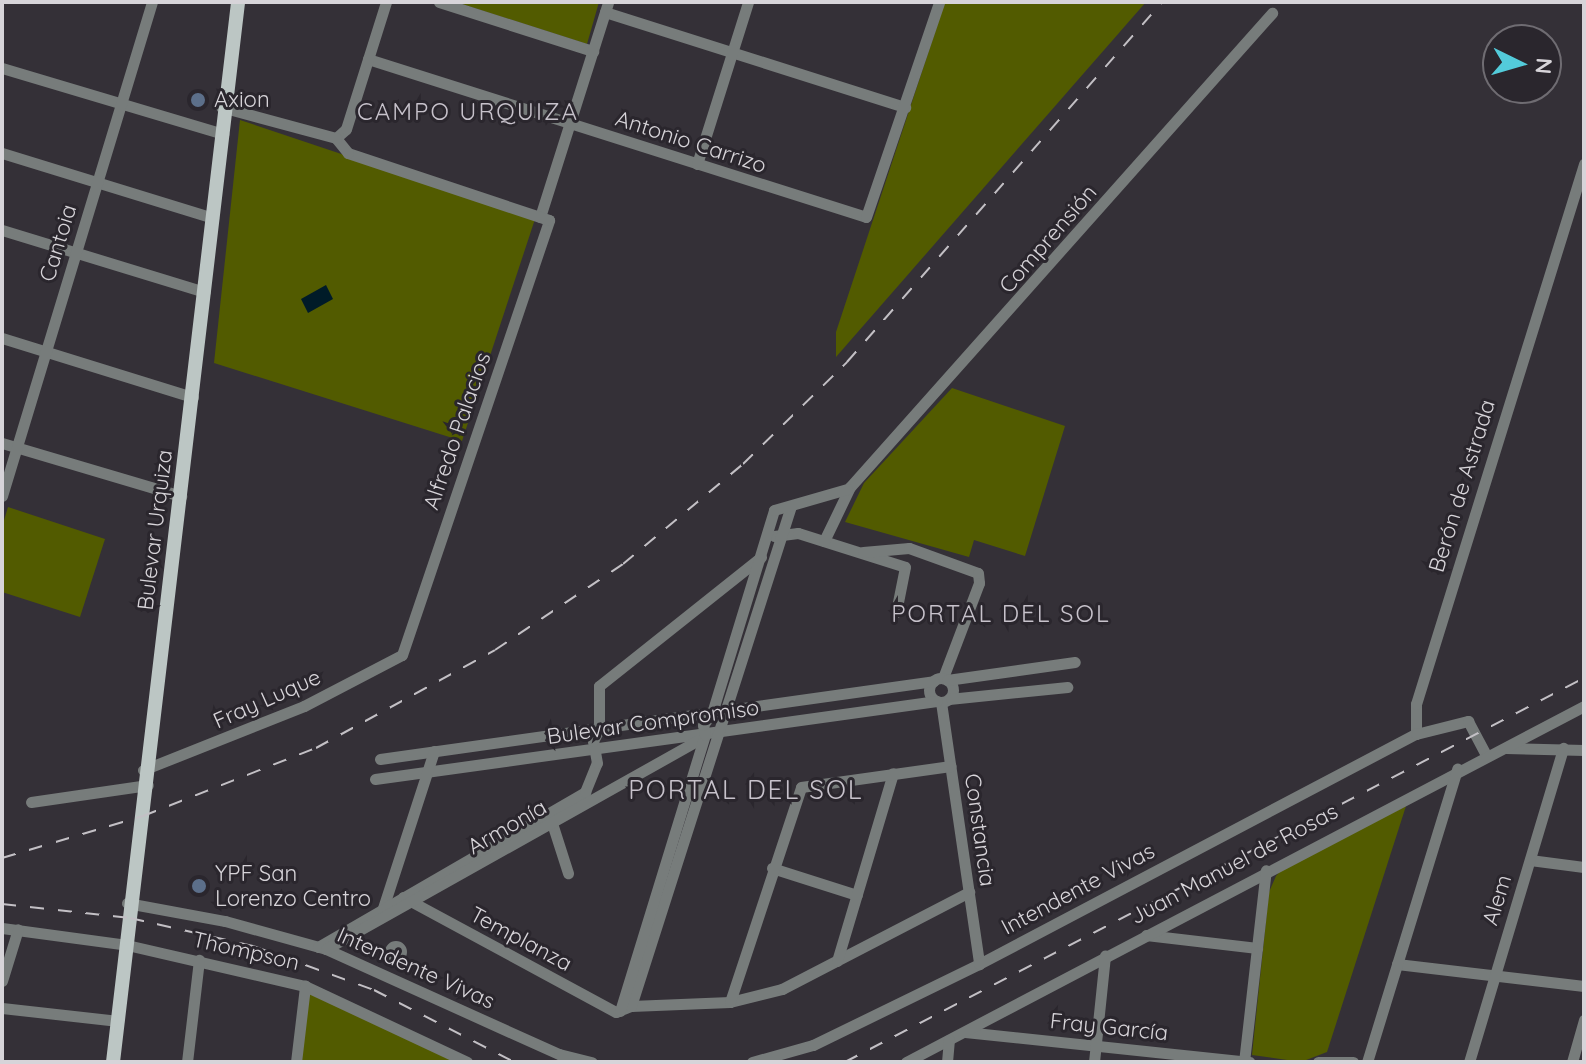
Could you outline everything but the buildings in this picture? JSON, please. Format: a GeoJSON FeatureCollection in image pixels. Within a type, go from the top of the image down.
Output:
{"type":"FeatureCollection","features":[{"type":"Feature","properties":{"kind":"main road","name":"Bulevar Urquiza"},"geometry":{"type":"LineString","coordinates":[[111,1062],[234,3]]}},
{"type":"Feature","properties":{"kind":"street","name":"Cantoia"},"geometry":{"type":"LineString","coordinates":[[2,496],[152,2]]}},
{"type":"Feature","properties":{"kind":"street"},"geometry":{"type":"LineString","coordinates":[[336,138],[346,129],[386,2]]}},
{"type":"Feature","properties":{"kind":"street"},"geometry":{"type":"LineString","coordinates":[[439,2],[593,51]]}},
{"type":"Feature","properties":{"kind":"street"},"geometry":{"type":"LineString","coordinates":[[697,164],[748,2]]}},
{"type":"Feature","properties":{"kind":"street"},"geometry":{"type":"LineString","coordinates":[[607,7],[732,52],[905,107],[939,2]]}},
{"type":"Feature","properties":{"kind":"street","name":"Alfredo Palacios"},"geometry":{"type":"LineString","coordinates":[[402,655],[544,219],[607,7]]}},
{"type":"Feature","properties":{"kind":"street","name":"Comprensión"},"geometry":{"type":"LineString","coordinates":[[824,541],[850,487],[1272,13]]}},
{"type":"Feature","properties":{"kind":"street","name":"Antonio Carrizo"},"geometry":{"type":"LineString","coordinates":[[368,59],[866,217],[905,107]]}},
{"type":"Feature","properties":{"kind":"street"},"geometry":{"type":"LineString","coordinates":[[2,68],[220,133]]}},
{"type":"Feature","properties":{"kind":"street"},"geometry":{"type":"LineString","coordinates":[[223,108],[336,138],[348,153],[544,219]]}},
{"type":"Feature","properties":{"kind":"street"},"geometry":{"type":"LineString","coordinates":[[2,153],[211,217]]}},
{"type":"Feature","properties":{"kind":"street","name":"Berón de Astrada"},"geometry":{"type":"LineString","coordinates":[[1416,734],[1416,704],[1584,164]]}},
{"type":"Feature","properties":{"kind":"street"},"geometry":{"type":"LineString","coordinates":[[2,230],[202,291]]}},
{"type":"Feature","properties":{"kind":"street"},"geometry":{"type":"LineString","coordinates":[[2,338],[190,396]]}},
{"type":"Feature","properties":{"kind":"street"},"geometry":{"type":"LineString","coordinates":[[2,443],[178,495]]}},
{"type":"Feature","properties":{"kind":"street"},"geometry":{"type":"LineString","coordinates":[[850,487],[774,510],[718,712],[723,723],[710,735],[626,1008],[730,1002],[782,989],[969,892]]}},
{"type":"Feature","properties":{"kind":"street"},"geometry":{"type":"LineString","coordinates":[[710,735],[703,725],[718,712],[778,534],[791,506]]}},
{"type":"Feature","properties":{"kind":"street"},"geometry":{"type":"LineString","coordinates":[[766,539],[778,534],[824,541],[905,567],[896,612]]}},
{"type":"Feature","properties":{"kind":"street"},"geometry":{"type":"LineString","coordinates":[[863,552],[909,548],[978,573],[979,583],[941,680],[930,692],[942,701],[953,689],[941,680]]}},
{"type":"Feature","properties":{"kind":"street"},"geometry":{"type":"LineString","coordinates":[[598,751],[593,741],[599,729],[599,686],[761,557]]}},
{"type":"Feature","properties":{"kind":"street","name":"Fray Luque"},"geometry":{"type":"LineString","coordinates":[[146,769],[304,706],[402,655]]}},
{"type":"Feature","properties":{"kind":"street","name":"Bulevar Compromiso"},"geometry":{"type":"LineString","coordinates":[[380,759],[1075,662]]}},
{"type":"Feature","properties":{"kind":"street","name":"Bulevar Compromiso"},"geometry":{"type":"LineString","coordinates":[[375,779],[598,751],[942,701],[1067,687]]}},
{"type":"Feature","properties":{"kind":"street","name":"Constancia"},"geometry":{"type":"LineString","coordinates":[[942,701],[979,964]]}},
{"type":"Feature","properties":{"kind":"street","name":"Juan Manuel de Rosas"},"geometry":{"type":"LineString","coordinates":[[906,1062],[1457,769],[1584,706]]}},
{"type":"Feature","properties":{"kind":"street"},"geometry":{"type":"LineString","coordinates":[[1416,734],[1468,721],[1486,755]]}},
{"type":"Feature","properties":{"kind":"street","name":"Intendente Vivas"},"geometry":{"type":"LineString","coordinates":[[752,1062],[813,1045],[979,964],[1416,734]]}},
{"type":"Feature","properties":{"kind":"street","name":"Armonía"},"geometry":{"type":"LineString","coordinates":[[322,948],[551,818],[710,735]]}},
{"type":"Feature","properties":{"kind":"street"},"geometry":{"type":"LineString","coordinates":[[1501,748],[1584,750]]}},
{"type":"Feature","properties":{"kind":"street","name":"Alem"},"geometry":{"type":"LineString","coordinates":[[1469,1062],[1563,748]]}},
{"type":"Feature","properties":{"kind":"street"},"geometry":{"type":"LineString","coordinates":[[383,908],[434,751]]}},
{"type":"Feature","properties":{"kind":"street","name":"Armonía"},"geometry":{"type":"LineString","coordinates":[[551,818],[585,792],[598,751]]}},
{"type":"Feature","properties":{"kind":"street"},"geometry":{"type":"LineString","coordinates":[[730,1002],[801,787],[951,766]]}},
{"type":"Feature","properties":{"kind":"street"},"geometry":{"type":"LineString","coordinates":[[1367,1062],[1457,769]]}},
{"type":"Feature","properties":{"kind":"street"},"geometry":{"type":"LineString","coordinates":[[837,961],[893,773]]}},
{"type":"Feature","properties":{"kind":"street"},"geometry":{"type":"LineString","coordinates":[[31,802],[144,786]]}},
{"type":"Feature","properties":{"kind":"street"},"geometry":{"type":"LineString","coordinates":[[551,818],[568,873]]}},
{"type":"Feature","properties":{"kind":"street"},"geometry":{"type":"LineString","coordinates":[[1530,860],[1584,867]]}},
{"type":"Feature","properties":{"kind":"street"},"geometry":{"type":"LineString","coordinates":[[772,868],[857,895]]}},
{"type":"Feature","properties":{"kind":"street"},"geometry":{"type":"LineString","coordinates":[[1246,1062],[1266,870]]}},
{"type":"Feature","properties":{"kind":"street","name":"Armonía"},"geometry":{"type":"LineString","coordinates":[[322,948],[383,908],[408,900]]}},
{"type":"Feature","properties":{"kind":"street","name":"Templanza"},"geometry":{"type":"LineString","coordinates":[[408,900],[611,1012],[626,1008]]}},
{"type":"Feature","properties":{"kind":"street","name":"Intendente Vivas"},"geometry":{"type":"LineString","coordinates":[[129,903],[322,948],[386,972],[559,1054],[592,1062]]}},
{"type":"Feature","properties":{"kind":"street","name":"Thompson"},"geometry":{"type":"LineString","coordinates":[[2,928],[124,945],[305,986],[467,1062]]}},
{"type":"Feature","properties":{"kind":"street"},"geometry":{"type":"LineString","coordinates":[[2,981],[18,929]]}},
{"type":"Feature","properties":{"kind":"street"},"geometry":{"type":"LineString","coordinates":[[1144,935],[1257,948]]}},
{"type":"Feature","properties":{"kind":"street"},"geometry":{"type":"LineString","coordinates":[[1094,1062],[1105,956]]}},
{"type":"Feature","properties":{"kind":"street"},"geometry":{"type":"LineString","coordinates":[[386,972],[393,957]]}},
{"type":"Feature","properties":{"kind":"street"},"geometry":{"type":"LineString","coordinates":[[187,1062],[199,960]]}},
{"type":"Feature","properties":{"kind":"street"},"geometry":{"type":"LineString","coordinates":[[1397,964],[1584,986]]}},
{"type":"Feature","properties":{"kind":"street"},"geometry":{"type":"LineString","coordinates":[[296,1062],[305,986]]}},
{"type":"Feature","properties":{"kind":"street"},"geometry":{"type":"LineString","coordinates":[[2,1008],[115,1021]]}},
{"type":"Feature","properties":{"kind":"street"},"geometry":{"type":"LineString","coordinates":[[1572,1062],[1584,1020]]}},
{"type":"Feature","properties":{"kind":"street","name":"Fray García"},"geometry":{"type":"LineString","coordinates":[[965,1032],[1246,1062]]}},
{"type":"Feature","properties":{"kind":"street"},"geometry":{"type":"LineString","coordinates":[[947,1062],[949,1040]]}},
{"type":"Feature","properties":{"kind":"street"},"geometry":{"type":"LineString","coordinates":[[1318,1062],[1353,1062]]}},
{"type":"Feature","properties":{"kind":"green space"},"geometry":{"type":"Polygon","coordinates":[[[455,2],[599,2],[587,44],[455,2]]]}},
{"type":"Feature","properties":{"kind":"green space"},"geometry":{"type":"Polygon","coordinates":[[[945,2],[1146,2],[836,357],[836,332],[945,2]]]}},
{"type":"Feature","properties":{"kind":"green space"},"geometry":{"type":"Polygon","coordinates":[[[240,120],[535,219],[462,441],[214,363],[240,120]]]}},
{"type":"Feature","properties":{"kind":"green space"},"geometry":{"type":"Polygon","coordinates":[[[952,388],[1065,426],[1025,556],[974,540],[969,557],[845,522],[864,483],[952,388]]]}},
{"type":"Feature","properties":{"kind":"green space"},"geometry":{"type":"Polygon","coordinates":[[[8,507],[105,539],[80,617],[2,592],[2,527],[8,507]]]}},
{"type":"Feature","properties":{"kind":"green space"},"geometry":{"type":"Polygon","coordinates":[[[1406,806],[1327,1052],[1301,1062],[1252,1055],[1269,892],[1276,876],[1283,868],[1406,806]]]}},
{"type":"Feature","properties":{"kind":"green space"},"geometry":{"type":"Polygon","coordinates":[[[305,986],[467,1062],[296,1062],[305,986]]]}},
{"type":"Feature","properties":{"kind":"water"},"geometry":{"type":"Polygon","coordinates":[[[326,285],[333,299],[308,313],[301,299],[326,285]]]}},
{"type":"Feature","properties":{"kind":"railway"},"geometry":{"type":"LineString","coordinates":[[2,858],[143,816],[316,748],[495,650],[623,564],[743,464],[847,362],[1162,2]]}},
{"type":"Feature","properties":{"kind":"railway"},"geometry":{"type":"LineString","coordinates":[[845,1062],[1584,678]]}},
{"type":"Feature","properties":{"kind":"railway"},"geometry":{"type":"LineString","coordinates":[[2,904],[130,918],[253,946],[374,990],[514,1062]]}},
{"type":"Feature","properties":{"kind":"place","name":"Axion"},"geometry":{"type":"Point","coordinates":[198,100]}},
{"type":"Feature","properties":{"kind":"place","name":"YPF San Lorenzo Centro"},"geometry":{"type":"Point","coordinates":[199,886]}},
{"type":"Feature","properties":{"kind":"district","name":"CAMPO URQUIZA"},"geometry":{"type":"Point","coordinates":[468,112]}},
{"type":"Feature","properties":{"kind":"district","name":"PORTAL DEL SOL"},"geometry":{"type":"Point","coordinates":[1001,614]}},
{"type":"Feature","properties":{"kind":"district","name":"PORTAL DEL SOL"},"geometry":{"type":"Point","coordinates":[746,790]}}]}
